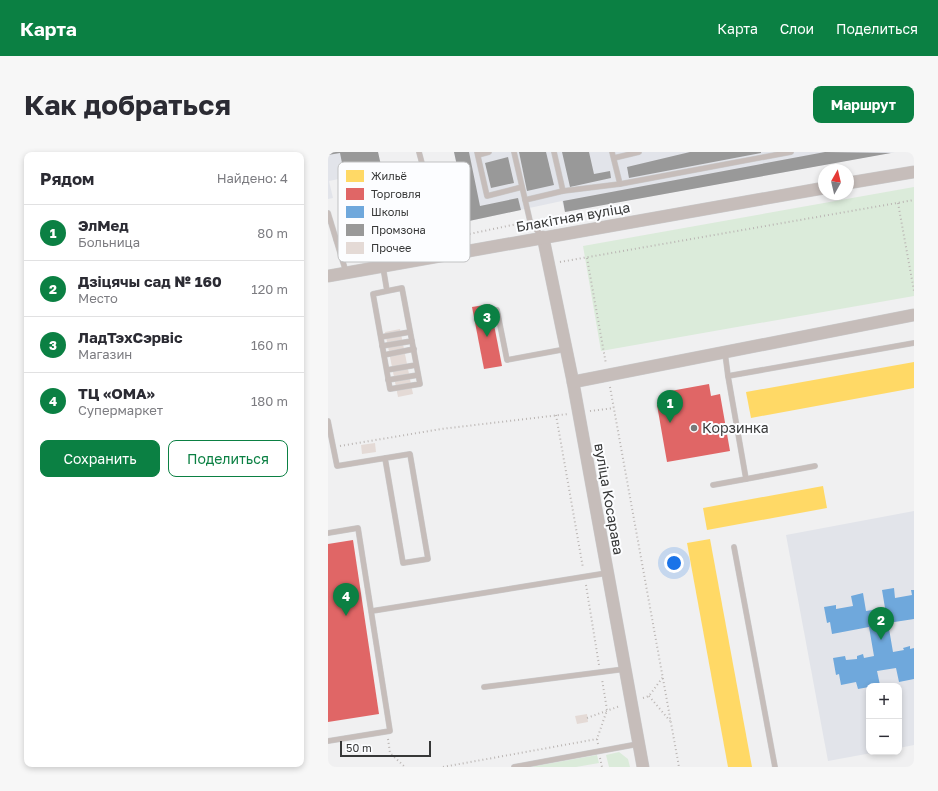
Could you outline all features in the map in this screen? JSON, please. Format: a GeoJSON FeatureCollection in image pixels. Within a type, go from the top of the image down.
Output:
{"type":"FeatureCollection","features":[{"type":"Feature","properties":{"kind":"street"},"geometry":{"type":"LineString","coordinates":[[854,182],[914,172]]}},
{"type":"Feature","properties":{"kind":"street","name":"Блакітная вуліца"},"geometry":{"type":"LineString","coordinates":[[470,250],[818,189]]}},
{"type":"Feature","properties":{"kind":"street","name":"вуліца Косарава"},"geometry":{"type":"LineString","coordinates":[[543,237],[567,349],[643,767]]}},
{"type":"Feature","properties":{"kind":"street","name":"Блакітная вуліца"},"geometry":{"type":"LineString","coordinates":[[328,276],[403,262]]}},
{"type":"Feature","properties":{"kind":"street"},"geometry":{"type":"LineString","coordinates":[[573,382],[914,316]]}},
{"type":"Feature","properties":{"kind":"lane"},"geometry":{"type":"LineString","coordinates":[[419,152],[422,162]]}},
{"type":"Feature","properties":{"kind":"lane"},"geometry":{"type":"LineString","coordinates":[[489,152],[478,153],[487,196],[522,188]]}},
{"type":"Feature","properties":{"kind":"lane"},"geometry":{"type":"LineString","coordinates":[[514,152],[530,222],[543,237]]}},
{"type":"Feature","properties":{"kind":"lane"},"geometry":{"type":"LineString","coordinates":[[554,152],[563,191]]}},
{"type":"Feature","properties":{"kind":"lane"},"geometry":{"type":"LineString","coordinates":[[620,184],[613,155],[639,152]]}},
{"type":"Feature","properties":{"kind":"lane"},"geometry":{"type":"LineString","coordinates":[[525,200],[563,191],[620,184],[791,152]]}},
{"type":"Feature","properties":{"kind":"lane"},"geometry":{"type":"LineString","coordinates":[[328,216],[338,246]]}},
{"type":"Feature","properties":{"kind":"lane"},"geometry":{"type":"LineString","coordinates":[[343,262],[346,273]]}},
{"type":"Feature","properties":{"kind":"lane"},"geometry":{"type":"LineString","coordinates":[[382,266],[387,291]]}},
{"type":"Feature","properties":{"kind":"lane"},"geometry":{"type":"LineString","coordinates":[[402,288],[420,384],[390,389],[373,294],[387,291],[402,288]]}},
{"type":"Feature","properties":{"kind":"lane"},"geometry":{"type":"LineString","coordinates":[[497,310],[507,360],[567,349]]}},
{"type":"Feature","properties":{"kind":"lane"},"geometry":{"type":"LineString","coordinates":[[381,337],[410,332]]}},
{"type":"Feature","properties":{"kind":"lane"},"geometry":{"type":"LineString","coordinates":[[382,346],[412,341]]}},
{"type":"Feature","properties":{"kind":"lane"},"geometry":{"type":"LineString","coordinates":[[728,376],[914,343]]}},
{"type":"Feature","properties":{"kind":"lane"},"geometry":{"type":"LineString","coordinates":[[384,355],[414,349]]}},
{"type":"Feature","properties":{"kind":"lane"},"geometry":{"type":"LineString","coordinates":[[725,353],[746,479]]}},
{"type":"Feature","properties":{"kind":"lane"},"geometry":{"type":"LineString","coordinates":[[387,370],[416,365]]}},
{"type":"Feature","properties":{"kind":"lane"},"geometry":{"type":"LineString","coordinates":[[388,380],[418,375]]}},
{"type":"Feature","properties":{"kind":"lane"},"geometry":{"type":"LineString","coordinates":[[328,421],[337,466],[385,458],[410,454],[428,558],[403,563],[385,458]]}},
{"type":"Feature","properties":{"kind":"lane"},"geometry":{"type":"LineString","coordinates":[[713,485],[815,466]]}},
{"type":"Feature","properties":{"kind":"lane"},"geometry":{"type":"LineString","coordinates":[[328,533],[358,528],[390,731],[328,741]]}},
{"type":"Feature","properties":{"kind":"lane"},"geometry":{"type":"LineString","coordinates":[[734,548],[775,767]]}},
{"type":"Feature","properties":{"kind":"lane"},"geometry":{"type":"LineString","coordinates":[[372,612],[607,574]]}},
{"type":"Feature","properties":{"kind":"lane"},"geometry":{"type":"LineString","coordinates":[[484,687],[625,669]]}},
{"type":"Feature","properties":{"kind":"lane"},"geometry":{"type":"LineString","coordinates":[[514,767],[639,744]]}},
{"type":"Feature","properties":{"kind":"path"},"geometry":{"type":"LineString","coordinates":[[549,264],[914,200]]}},
{"type":"Feature","properties":{"kind":"path"},"geometry":{"type":"LineString","coordinates":[[898,203],[914,291]]}},
{"type":"Feature","properties":{"kind":"path"},"geometry":{"type":"LineString","coordinates":[[470,234],[530,222]]}},
{"type":"Feature","properties":{"kind":"path"},"geometry":{"type":"LineString","coordinates":[[587,258],[679,767]]}},
{"type":"Feature","properties":{"kind":"path"},"geometry":{"type":"LineString","coordinates":[[589,411],[614,408]]}},
{"type":"Feature","properties":{"kind":"path"},"geometry":{"type":"LineString","coordinates":[[333,447],[441,429],[568,414]]}},
{"type":"Feature","properties":{"kind":"path"},"geometry":{"type":"LineString","coordinates":[[642,698],[649,696],[663,677]]}},
{"type":"Feature","properties":{"kind":"path"},"geometry":{"type":"LineString","coordinates":[[649,696],[671,722]]}},
{"type":"Feature","properties":{"kind":"path"},"geometry":{"type":"LineString","coordinates":[[587,718],[621,705]]}},
{"type":"Feature","properties":{"kind":"path"},"geometry":{"type":"LineString","coordinates":[[443,767],[597,739]]}},
{"type":"Feature","properties":{"kind":"shaded area"},"geometry":{"type":"Polygon","coordinates":[[[328,152],[378,152],[380,162],[338,162],[338,179],[329,181],[333,198],[328,199],[328,152]]]}},
{"type":"Feature","properties":{"kind":"shaded area"},"geometry":{"type":"Polygon","coordinates":[[[454,152],[895,152],[829,164],[818,164],[818,166],[565,212],[562,201],[470,221],[470,162],[456,162],[454,152]]]}},
{"type":"Feature","properties":{"kind":"shaded area"},"geometry":{"type":"Polygon","coordinates":[[[914,511],[914,745],[902,747],[902,683],[866,683],[866,754],[828,761],[786,535],[914,511]]]}},
{"type":"Feature","properties":{"kind":"green space"},"geometry":{"type":"Polygon","coordinates":[[[914,187],[914,296],[601,351],[583,246],[841,200],[854,200],[854,198],[914,187]]]}},
{"type":"Feature","properties":{"kind":"green space"},"geometry":{"type":"Polygon","coordinates":[[[619,752],[628,759],[630,767],[609,767],[606,755],[619,752]]]}},
{"type":"Feature","properties":{"kind":"green space"},"geometry":{"type":"Polygon","coordinates":[[[597,755],[599,763],[576,767],[530,767],[597,755]]]}},
{"type":"Feature","properties":{"kind":"building: Жильё"},"geometry":{"type":"Polygon","coordinates":[[[914,362],[914,388],[751,418],[746,392],[914,362]]]}},
{"type":"Feature","properties":{"kind":"building: Жильё"},"geometry":{"type":"Polygon","coordinates":[[[823,486],[827,508],[707,530],[703,508],[823,486]]]}},
{"type":"Feature","properties":{"kind":"building: Жильё"},"geometry":{"type":"Polygon","coordinates":[[[710,539],[752,767],[728,767],[687,543],[710,539]]]}},
{"type":"Feature","properties":{"kind":"building: Торговля"},"geometry":{"type":"Polygon","coordinates":[[[490,304],[502,366],[484,369],[472,307],[490,304]]]}},
{"type":"Feature","properties":{"kind":"building: Торговля","name":"Корзинка"},"geometry":{"type":"Polygon","coordinates":[[[709,384],[711,396],[720,394],[730,451],[667,462],[657,405],[667,404],[665,392],[709,384]]]}},
{"type":"Feature","properties":{"kind":"building: Торговля"},"geometry":{"type":"Polygon","coordinates":[[[353,540],[379,714],[328,722],[328,544],[353,540]]]}},
{"type":"Feature","properties":{"kind":"building: Школы"},"geometry":{"type":"Polygon","coordinates":[[[894,588],[895,598],[912,595],[911,590],[914,590],[914,619],[888,623],[893,652],[904,650],[903,648],[910,646],[910,649],[914,648],[914,679],[899,682],[896,668],[877,671],[880,683],[866,683],[866,688],[858,689],[856,682],[841,685],[839,674],[836,675],[833,658],[845,656],[846,660],[857,659],[857,656],[863,654],[864,658],[874,656],[869,627],[832,634],[830,622],[827,623],[824,607],[836,605],[836,609],[853,606],[851,596],[863,593],[866,611],[885,608],[882,590],[894,588]]]}},
{"type":"Feature","properties":{"kind":"building: Промзона"},"geometry":{"type":"Polygon","coordinates":[[[328,152],[378,152],[380,162],[342,162],[340,153],[328,155],[328,152]]]}},
{"type":"Feature","properties":{"kind":"building: Промзона"},"geometry":{"type":"Polygon","coordinates":[[[454,152],[469,152],[480,206],[518,198],[521,210],[470,221],[470,162],[456,162],[454,152]]]}},
{"type":"Feature","properties":{"kind":"building: Промзона"},"geometry":{"type":"Polygon","coordinates":[[[519,152],[546,152],[554,185],[527,191],[519,152]]]}},
{"type":"Feature","properties":{"kind":"building: Промзона"},"geometry":{"type":"Polygon","coordinates":[[[562,152],[589,152],[594,174],[610,171],[611,178],[570,187],[562,152]]]}},
{"type":"Feature","properties":{"kind":"building: Промзона"},"geometry":{"type":"Polygon","coordinates":[[[690,152],[761,153],[629,178],[627,167],[690,152]]]}},
{"type":"Feature","properties":{"kind":"building: Промзона"},"geometry":{"type":"Polygon","coordinates":[[[825,152],[891,153],[830,164],[818,164],[818,166],[565,212],[563,201],[825,152]]]}},
{"type":"Feature","properties":{"kind":"building: Промзона"},"geometry":{"type":"Polygon","coordinates":[[[508,157],[514,183],[491,188],[485,163],[508,157]]]}},
{"type":"Feature","properties":{"kind":"building: Прочее"},"geometry":{"type":"Polygon","coordinates":[[[400,329],[413,394],[398,397],[385,332],[400,329]]]}},
{"type":"Feature","properties":{"kind":"building: Прочее"},"geometry":{"type":"Polygon","coordinates":[[[375,443],[376,452],[362,454],[361,445],[375,443]]]}},
{"type":"Feature","properties":{"kind":"building: Прочее"},"geometry":{"type":"Polygon","coordinates":[[[587,714],[588,722],[577,724],[575,716],[587,714]]]}},
{"type":"Feature","properties":{"kind":"place","name":"ЛадТэхСэрвіс"},"geometry":{"type":"Point","coordinates":[487,337]}},
{"type":"Feature","properties":{"kind":"place","name":"ЭлМед"},"geometry":{"type":"Point","coordinates":[670,423]}},
{"type":"Feature","properties":{"kind":"place","name":"Корзинка"},"geometry":{"type":"Point","coordinates":[694,428]}},
{"type":"Feature","properties":{"kind":"place","name":"ТЦ «ОМА»"},"geometry":{"type":"Point","coordinates":[346,616]}},
{"type":"Feature","properties":{"kind":"place","name":"Дзіцячы сад № 160"},"geometry":{"type":"Point","coordinates":[881,640]}}]}
